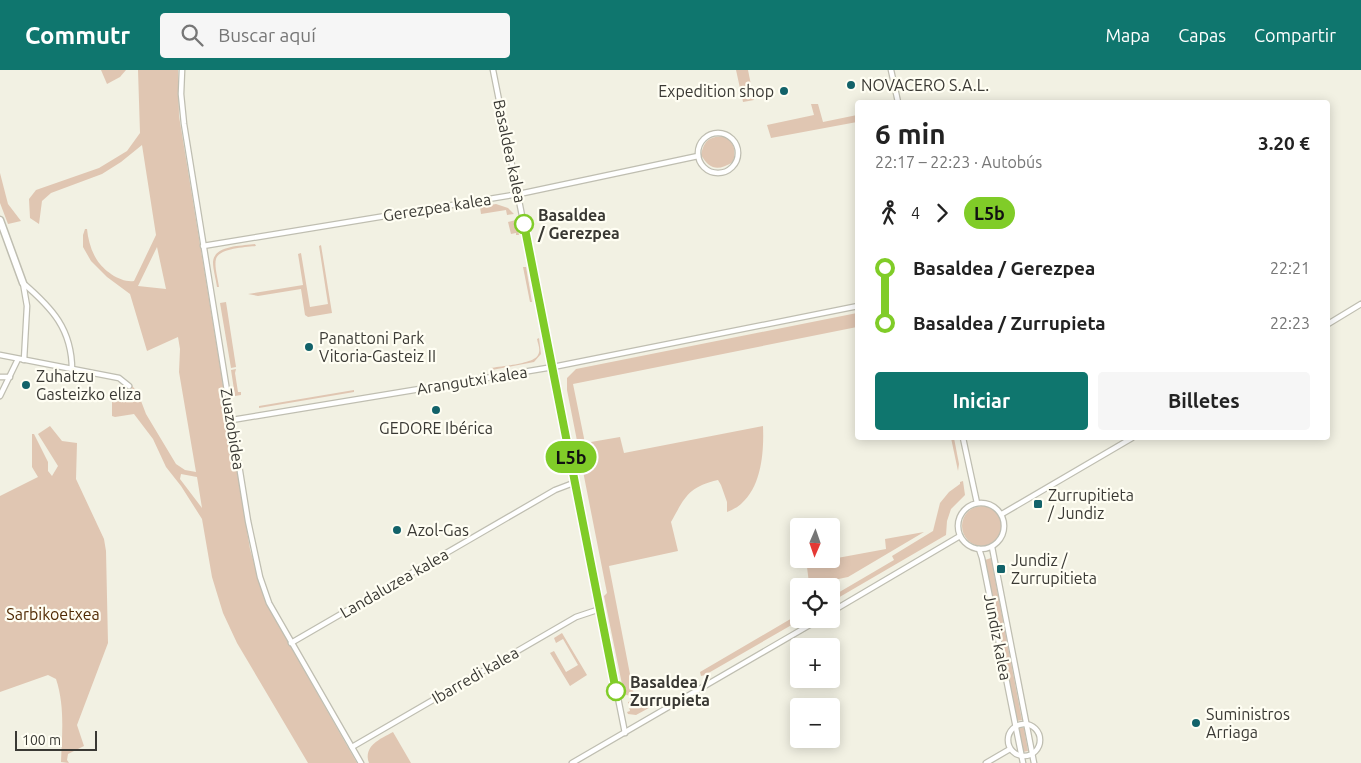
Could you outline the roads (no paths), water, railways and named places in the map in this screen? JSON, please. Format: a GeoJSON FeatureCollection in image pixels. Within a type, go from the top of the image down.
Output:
{"type":"FeatureCollection","features":[{"type":"Feature","properties":{"kind":"street","name":"Zuazobidea"},"geometry":{"type":"LineString","coordinates":[[182,70],[181,94],[184,124],[253,550],[260,577],[270,603],[291,643],[361,763]]}},
{"type":"Feature","properties":{"kind":"street","name":"Basaldea kalea"},"geometry":{"type":"LineString","coordinates":[[493,70],[576,482],[624,733]]}},
{"type":"Feature","properties":{"kind":"street"},"geometry":{"type":"LineString","coordinates":[[891,70],[898,100]]}},
{"type":"Feature","properties":{"kind":"street"},"geometry":{"type":"LineString","coordinates":[[720,132],[727,134],[733,139],[739,152],[738,160],[734,166],[728,171],[720,173],[706,169],[698,156],[698,149],[706,136],[720,132]]}},
{"type":"Feature","properties":{"kind":"street","name":"Gerezpea kalea"},"geometry":{"type":"LineString","coordinates":[[203,246],[519,194],[698,156]]}},
{"type":"Feature","properties":{"kind":"street"},"geometry":{"type":"LineString","coordinates":[[0,220],[23,283],[27,306],[21,359],[0,396]]}},
{"type":"Feature","properties":{"kind":"street"},"geometry":{"type":"LineString","coordinates":[[23,283],[34,292],[63,324],[72,370]]}},
{"type":"Feature","properties":{"kind":"street"},"geometry":{"type":"LineString","coordinates":[[1330,323],[1361,304]]}},
{"type":"Feature","properties":{"kind":"street","name":"Arangutxi kalea"},"geometry":{"type":"LineString","coordinates":[[232,420],[553,367],[855,307]]}},
{"type":"Feature","properties":{"kind":"street"},"geometry":{"type":"LineString","coordinates":[[0,355],[119,378],[130,386]]}},
{"type":"Feature","properties":{"kind":"street"},"geometry":{"type":"LineString","coordinates":[[0,377],[10,377]]}},
{"type":"Feature","properties":{"kind":"street"},"geometry":{"type":"LineString","coordinates":[[963,440],[977,503]]}},
{"type":"Feature","properties":{"kind":"street"},"geometry":{"type":"LineString","coordinates":[[1002,514],[1129,440]]}},
{"type":"Feature","properties":{"kind":"street","name":"Landaluzea kalea"},"geometry":{"type":"LineString","coordinates":[[291,643],[555,490],[576,482]]}},
{"type":"Feature","properties":{"kind":"street"},"geometry":{"type":"LineString","coordinates":[[977,503],[988,504],[994,506],[1002,514],[1005,530],[1000,540],[992,547],[979,549],[968,545],[960,536],[958,526],[960,516],[967,507],[977,503]]}},
{"type":"Feature","properties":{"kind":"street"},"geometry":{"type":"LineString","coordinates":[[840,607],[960,536]]}},
{"type":"Feature","properties":{"kind":"street","name":"Jundiz kalea"},"geometry":{"type":"LineString","coordinates":[[992,547],[1034,763]]}},
{"type":"Feature","properties":{"kind":"street","name":"Jundiz kalea"},"geometry":{"type":"LineString","coordinates":[[979,549],[1022,763]]}},
{"type":"Feature","properties":{"kind":"street","name":"Ibarredi kalea"},"geometry":{"type":"LineString","coordinates":[[352,747],[576,617],[600,609]]}},
{"type":"Feature","properties":{"kind":"street"},"geometry":{"type":"LineString","coordinates":[[572,763],[805,628]]}},
{"type":"Feature","properties":{"kind":"street"},"geometry":{"type":"LineString","coordinates":[[1015,726],[1026,724]]}},
{"type":"Feature","properties":{"kind":"street","name":"Jundiz kalea"},"geometry":{"type":"LineString","coordinates":[[1026,724],[1033,727],[1039,736],[1039,745],[1032,754]]}},
{"type":"Feature","properties":{"kind":"street","name":"Jundiz kalea"},"geometry":{"type":"LineString","coordinates":[[1010,749],[1008,734],[1015,726]]}},
{"type":"Feature","properties":{"kind":"street"},"geometry":{"type":"LineString","coordinates":[[986,763],[1010,749],[1021,757],[1032,754]]}},
{"type":"Feature","properties":{"kind":"place","name":"NOVACERO S.A.L."},"geometry":{"type":"Point","coordinates":[851,85]}},
{"type":"Feature","properties":{"kind":"place","name":"Expedition shop"},"geometry":{"type":"Point","coordinates":[784,91]}},
{"type":"Feature","properties":{"kind":"place","name":"Basaldea / Gerezpea"},"geometry":{"type":"Point","coordinates":[524,224]}},
{"type":"Feature","properties":{"kind":"place","name":"Panattoni Park Vitoria-Gasteiz II"},"geometry":{"type":"Point","coordinates":[309,347]}},
{"type":"Feature","properties":{"kind":"place","name":"Zuhatzu Gasteizko eliza"},"geometry":{"type":"Point","coordinates":[26,385]}},
{"type":"Feature","properties":{"kind":"place","name":"GEDORE Ibérica"},"geometry":{"type":"Point","coordinates":[436,410]}},
{"type":"Feature","properties":{"kind":"place","name":"Zurrupitieta / Jundiz"},"geometry":{"type":"Point","coordinates":[1038,504]}},
{"type":"Feature","properties":{"kind":"place","name":"Azol-Gas"},"geometry":{"type":"Point","coordinates":[397,530]}},
{"type":"Feature","properties":{"kind":"place","name":"Jundiz / Zurrupitieta"},"geometry":{"type":"Point","coordinates":[1001,569]}},
{"type":"Feature","properties":{"kind":"place","name":"Basaldea / Zurrupieta"},"geometry":{"type":"Point","coordinates":[616,691]}},
{"type":"Feature","properties":{"kind":"place","name":"Suministros Arriaga"},"geometry":{"type":"Point","coordinates":[1196,723]}},
{"type":"Feature","properties":{"kind":"park label","name":"Sarbikoetxea"},"geometry":{"type":"Point","coordinates":[53,614]}}]}
